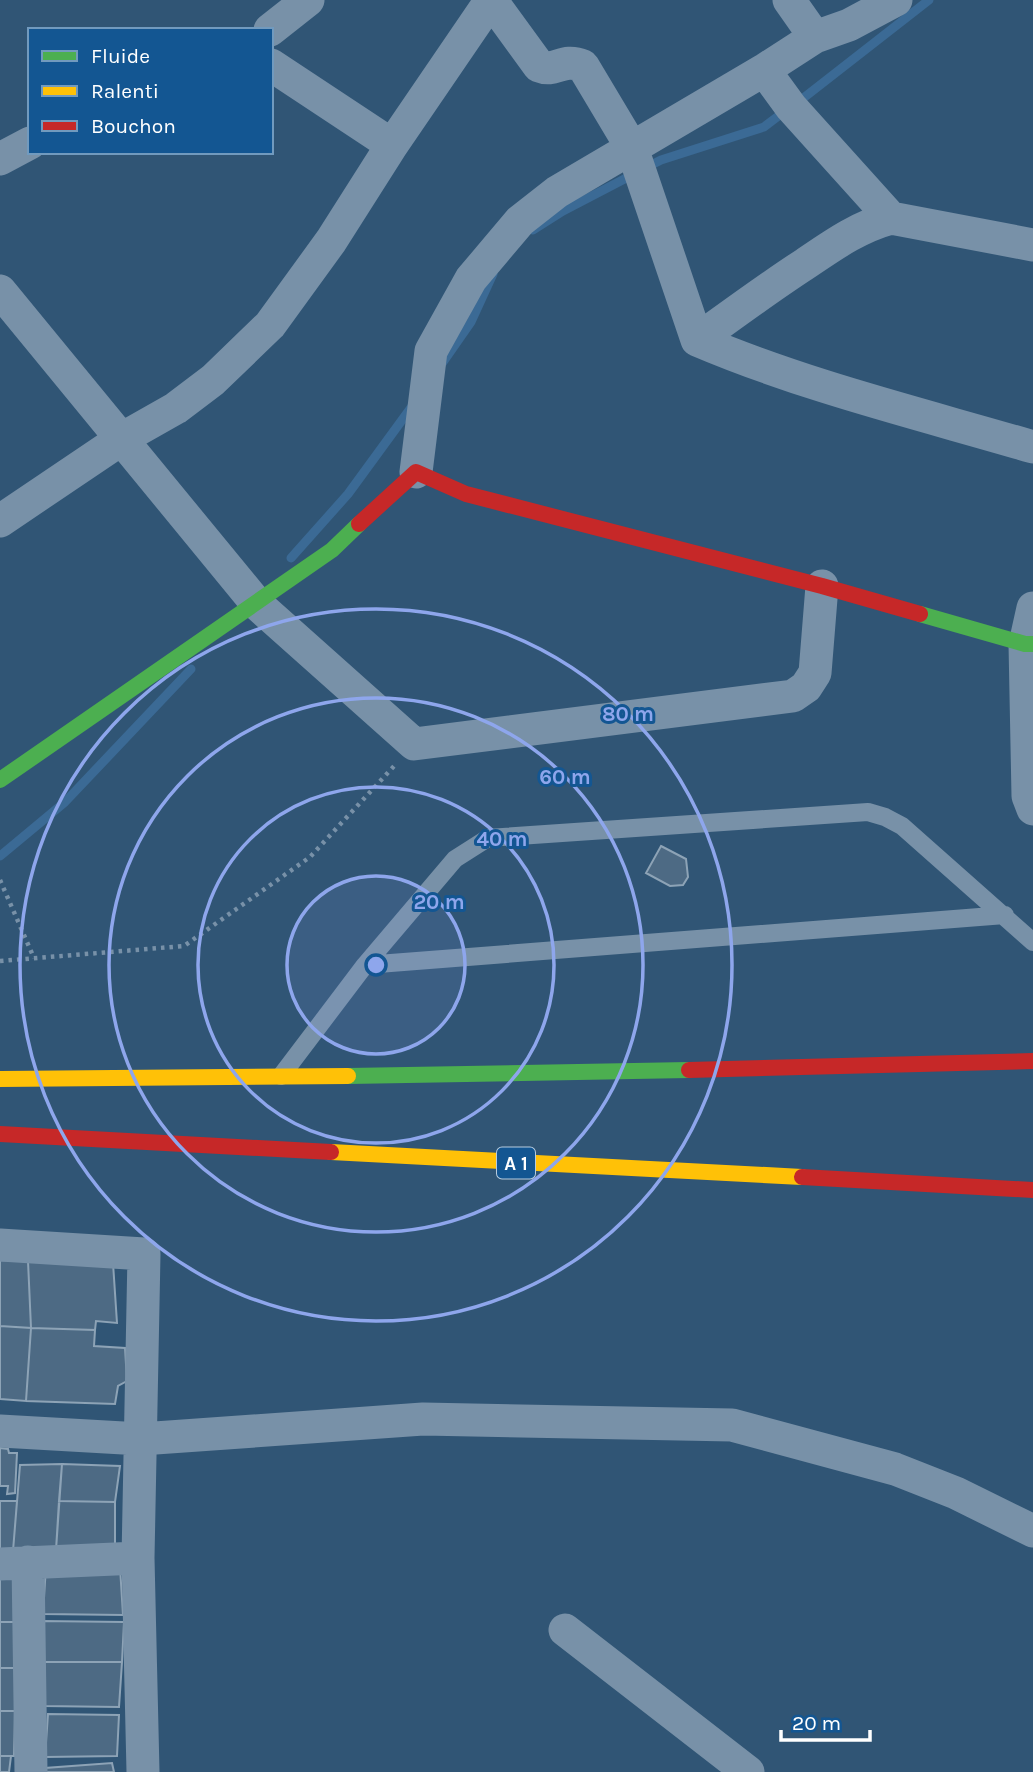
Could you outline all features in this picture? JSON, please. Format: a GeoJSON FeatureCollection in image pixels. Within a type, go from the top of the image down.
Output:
{"type":"FeatureCollection","features":[{"type":"Feature","properties":{"kind":"main road"},"geometry":{"type":"LineString","coordinates":[[0,780],[332,550],[416,472],[466,494],[822,586],[1029,644]]}},
{"type":"Feature","properties":{"kind":"main road"},"geometry":{"type":"LineString","coordinates":[[0,1079],[279,1079],[1033,1061]]}},
{"type":"Feature","properties":{"kind":"main road","name":"A 1"},"geometry":{"type":"LineString","coordinates":[[0,1134],[1033,1190]]}},
{"type":"Feature","properties":{"kind":"street"},"geometry":{"type":"LineString","coordinates":[[273,28],[308,0]]}},
{"type":"Feature","properties":{"kind":"street"},"geometry":{"type":"LineString","coordinates":[[0,521],[123,438],[176,408],[213,380],[271,324],[331,241],[391,145],[491,0],[540,66],[546,69],[572,62],[583,66],[632,148],[697,340],[787,374],[1033,447]]}},
{"type":"Feature","properties":{"kind":"street"},"geometry":{"type":"LineString","coordinates":[[789,0],[815,37]]}},
{"type":"Feature","properties":{"kind":"street"},"geometry":{"type":"LineString","coordinates":[[416,472],[430,351],[471,279],[520,221],[557,192],[815,37],[849,24],[897,0]]}},
{"type":"Feature","properties":{"kind":"street"},"geometry":{"type":"LineString","coordinates":[[273,66],[391,145]]}},
{"type":"Feature","properties":{"kind":"street"},"geometry":{"type":"LineString","coordinates":[[764,70],[791,107],[891,218]]}},
{"type":"Feature","properties":{"kind":"street"},"geometry":{"type":"LineString","coordinates":[[0,159],[28,144]]}},
{"type":"Feature","properties":{"kind":"street"},"geometry":{"type":"LineString","coordinates":[[697,340],[765,290],[856,230],[891,218],[1033,245]]}},
{"type":"Feature","properties":{"kind":"street"},"geometry":{"type":"LineString","coordinates":[[0,291],[257,604],[414,744],[793,696],[806,687],[815,673],[822,586]]}},
{"type":"Feature","properties":{"kind":"street"},"geometry":{"type":"LineString","coordinates":[[1033,608],[1029,644],[1028,796],[1033,810]]}},
{"type":"Feature","properties":{"kind":"street"},"geometry":{"type":"LineString","coordinates":[[0,1245],[144,1254],[138,1558],[143,1772]]}},
{"type":"Feature","properties":{"kind":"street"},"geometry":{"type":"LineString","coordinates":[[0,1431],[141,1439],[423,1419],[732,1425],[895,1469],[956,1493],[1033,1531]]}},
{"type":"Feature","properties":{"kind":"street"},"geometry":{"type":"LineString","coordinates":[[31,1772],[14,1563],[138,1558]]}},
{"type":"Feature","properties":{"kind":"street"},"geometry":{"type":"LineString","coordinates":[[565,1630],[748,1772]]}},
{"type":"Feature","properties":{"kind":"lane"},"geometry":{"type":"LineString","coordinates":[[279,1079],[365,965],[455,859],[488,838],[868,812],[885,817],[902,827],[1033,942]]}},
{"type":"Feature","properties":{"kind":"lane"},"geometry":{"type":"LineString","coordinates":[[365,965],[1005,915]]}},
{"type":"Feature","properties":{"kind":"path"},"geometry":{"type":"LineString","coordinates":[[0,961],[184,946],[310,857],[414,744]]}},
{"type":"Feature","properties":{"kind":"path"},"geometry":{"type":"LineString","coordinates":[[0,880],[34,958]]}},
{"type":"Feature","properties":{"kind":"building"},"geometry":{"type":"Polygon","coordinates":[[[661,846],[686,859],[688,877],[683,885],[670,886],[646,873],[661,846]]]}},
{"type":"Feature","properties":{"kind":"building"},"geometry":{"type":"Polygon","coordinates":[[[0,1260],[28,1261],[31,1328],[0,1326],[0,1260]]]}},
{"type":"Feature","properties":{"kind":"building"},"geometry":{"type":"Polygon","coordinates":[[[28,1261],[113,1263],[117,1323],[96,1321],[95,1330],[31,1328],[28,1261]]]}},
{"type":"Feature","properties":{"kind":"building"},"geometry":{"type":"Polygon","coordinates":[[[0,1326],[31,1328],[26,1401],[0,1399],[0,1326]]]}},
{"type":"Feature","properties":{"kind":"building"},"geometry":{"type":"Polygon","coordinates":[[[31,1328],[95,1330],[94,1346],[125,1348],[127,1381],[118,1386],[115,1404],[26,1401],[31,1328]]]}},
{"type":"Feature","properties":{"kind":"building"},"geometry":{"type":"Polygon","coordinates":[[[0,1448],[8,1449],[9,1453],[17,1453],[15,1493],[7,1494],[8,1486],[0,1486],[0,1448]]]}},
{"type":"Feature","properties":{"kind":"building"},"geometry":{"type":"Polygon","coordinates":[[[62,1464],[120,1466],[115,1502],[59,1501],[62,1464]]]}},
{"type":"Feature","properties":{"kind":"building"},"geometry":{"type":"Polygon","coordinates":[[[62,1464],[56,1550],[13,1551],[20,1465],[62,1464]]]}},
{"type":"Feature","properties":{"kind":"building"},"geometry":{"type":"Polygon","coordinates":[[[0,1501],[17,1501],[13,1551],[0,1551],[0,1501]]]}},
{"type":"Feature","properties":{"kind":"building"},"geometry":{"type":"Polygon","coordinates":[[[59,1501],[115,1502],[115,1553],[56,1550],[59,1501]]]}},
{"type":"Feature","properties":{"kind":"building"},"geometry":{"type":"Polygon","coordinates":[[[46,1566],[120,1567],[123,1615],[43,1614],[46,1566]]]}},
{"type":"Feature","properties":{"kind":"building"},"geometry":{"type":"Polygon","coordinates":[[[0,1577],[20,1577],[17,1622],[0,1622],[0,1577]]]}},
{"type":"Feature","properties":{"kind":"building"},"geometry":{"type":"Polygon","coordinates":[[[41,1621],[124,1622],[122,1662],[40,1662],[41,1621]]]}},
{"type":"Feature","properties":{"kind":"building"},"geometry":{"type":"Polygon","coordinates":[[[0,1622],[17,1622],[19,1668],[0,1668],[0,1622]]]}},
{"type":"Feature","properties":{"kind":"building"},"geometry":{"type":"Polygon","coordinates":[[[40,1662],[122,1662],[119,1707],[43,1706],[40,1662]]]}},
{"type":"Feature","properties":{"kind":"building"},"geometry":{"type":"Polygon","coordinates":[[[0,1668],[15,1668],[15,1711],[0,1711],[0,1668]]]}},
{"type":"Feature","properties":{"kind":"building"},"geometry":{"type":"Polygon","coordinates":[[[0,1711],[15,1711],[14,1756],[0,1756],[0,1711]]]}},
{"type":"Feature","properties":{"kind":"building"},"geometry":{"type":"Polygon","coordinates":[[[48,1714],[119,1715],[117,1756],[45,1757],[48,1714]]]}},
{"type":"Feature","properties":{"kind":"building"},"geometry":{"type":"Polygon","coordinates":[[[0,1756],[11,1756],[9,1772],[0,1772],[0,1756]]]}},
{"type":"Feature","properties":{"kind":"building"},"geometry":{"type":"Polygon","coordinates":[[[112,1763],[114,1772],[45,1772],[45,1768],[112,1763]]]}},
{"type":"Feature","properties":{"kind":"waterway"},"geometry":{"type":"LineString","coordinates":[[797,103],[929,0]]}},
{"type":"Feature","properties":{"kind":"waterway"},"geometry":{"type":"LineString","coordinates":[[647,167],[764,127],[785,111]]}},
{"type":"Feature","properties":{"kind":"waterway"},"geometry":{"type":"LineString","coordinates":[[533,230],[634,174]]}},
{"type":"Feature","properties":{"kind":"waterway"},"geometry":{"type":"LineString","coordinates":[[441,365],[471,322],[493,274]]}},
{"type":"Feature","properties":{"kind":"waterway"},"geometry":{"type":"LineString","coordinates":[[291,558],[348,494],[413,405]]}},
{"type":"Feature","properties":{"kind":"waterway"},"geometry":{"type":"LineString","coordinates":[[0,856],[65,802],[191,669]]}},
{"type":"Feature","properties":{"kind":"traffic: fast"},"geometry":{"type":"LineString","coordinates":[[0,780],[332,550],[359,524]]}},
{"type":"Feature","properties":{"kind":"traffic: fast"},"geometry":{"type":"LineString","coordinates":[[920,614],[1033,644]]}},
{"type":"Feature","properties":{"kind":"traffic: fast"},"geometry":{"type":"LineString","coordinates":[[348,1076],[689,1070]]}},
{"type":"Feature","properties":{"kind":"traffic: slow"},"geometry":{"type":"LineString","coordinates":[[0,1079],[348,1076]]}},
{"type":"Feature","properties":{"kind":"traffic: slow"},"geometry":{"type":"LineString","coordinates":[[331,1152],[802,1177]]}},
{"type":"Feature","properties":{"kind":"traffic: jam"},"geometry":{"type":"LineString","coordinates":[[359,524],[416,472],[466,494],[920,614]]}},
{"type":"Feature","properties":{"kind":"traffic: jam"},"geometry":{"type":"LineString","coordinates":[[689,1070],[1033,1061]]}},
{"type":"Feature","properties":{"kind":"traffic: jam"},"geometry":{"type":"LineString","coordinates":[[0,1134],[331,1152]]}},
{"type":"Feature","properties":{"kind":"traffic: jam"},"geometry":{"type":"LineString","coordinates":[[802,1177],[1033,1190]]}}]}
